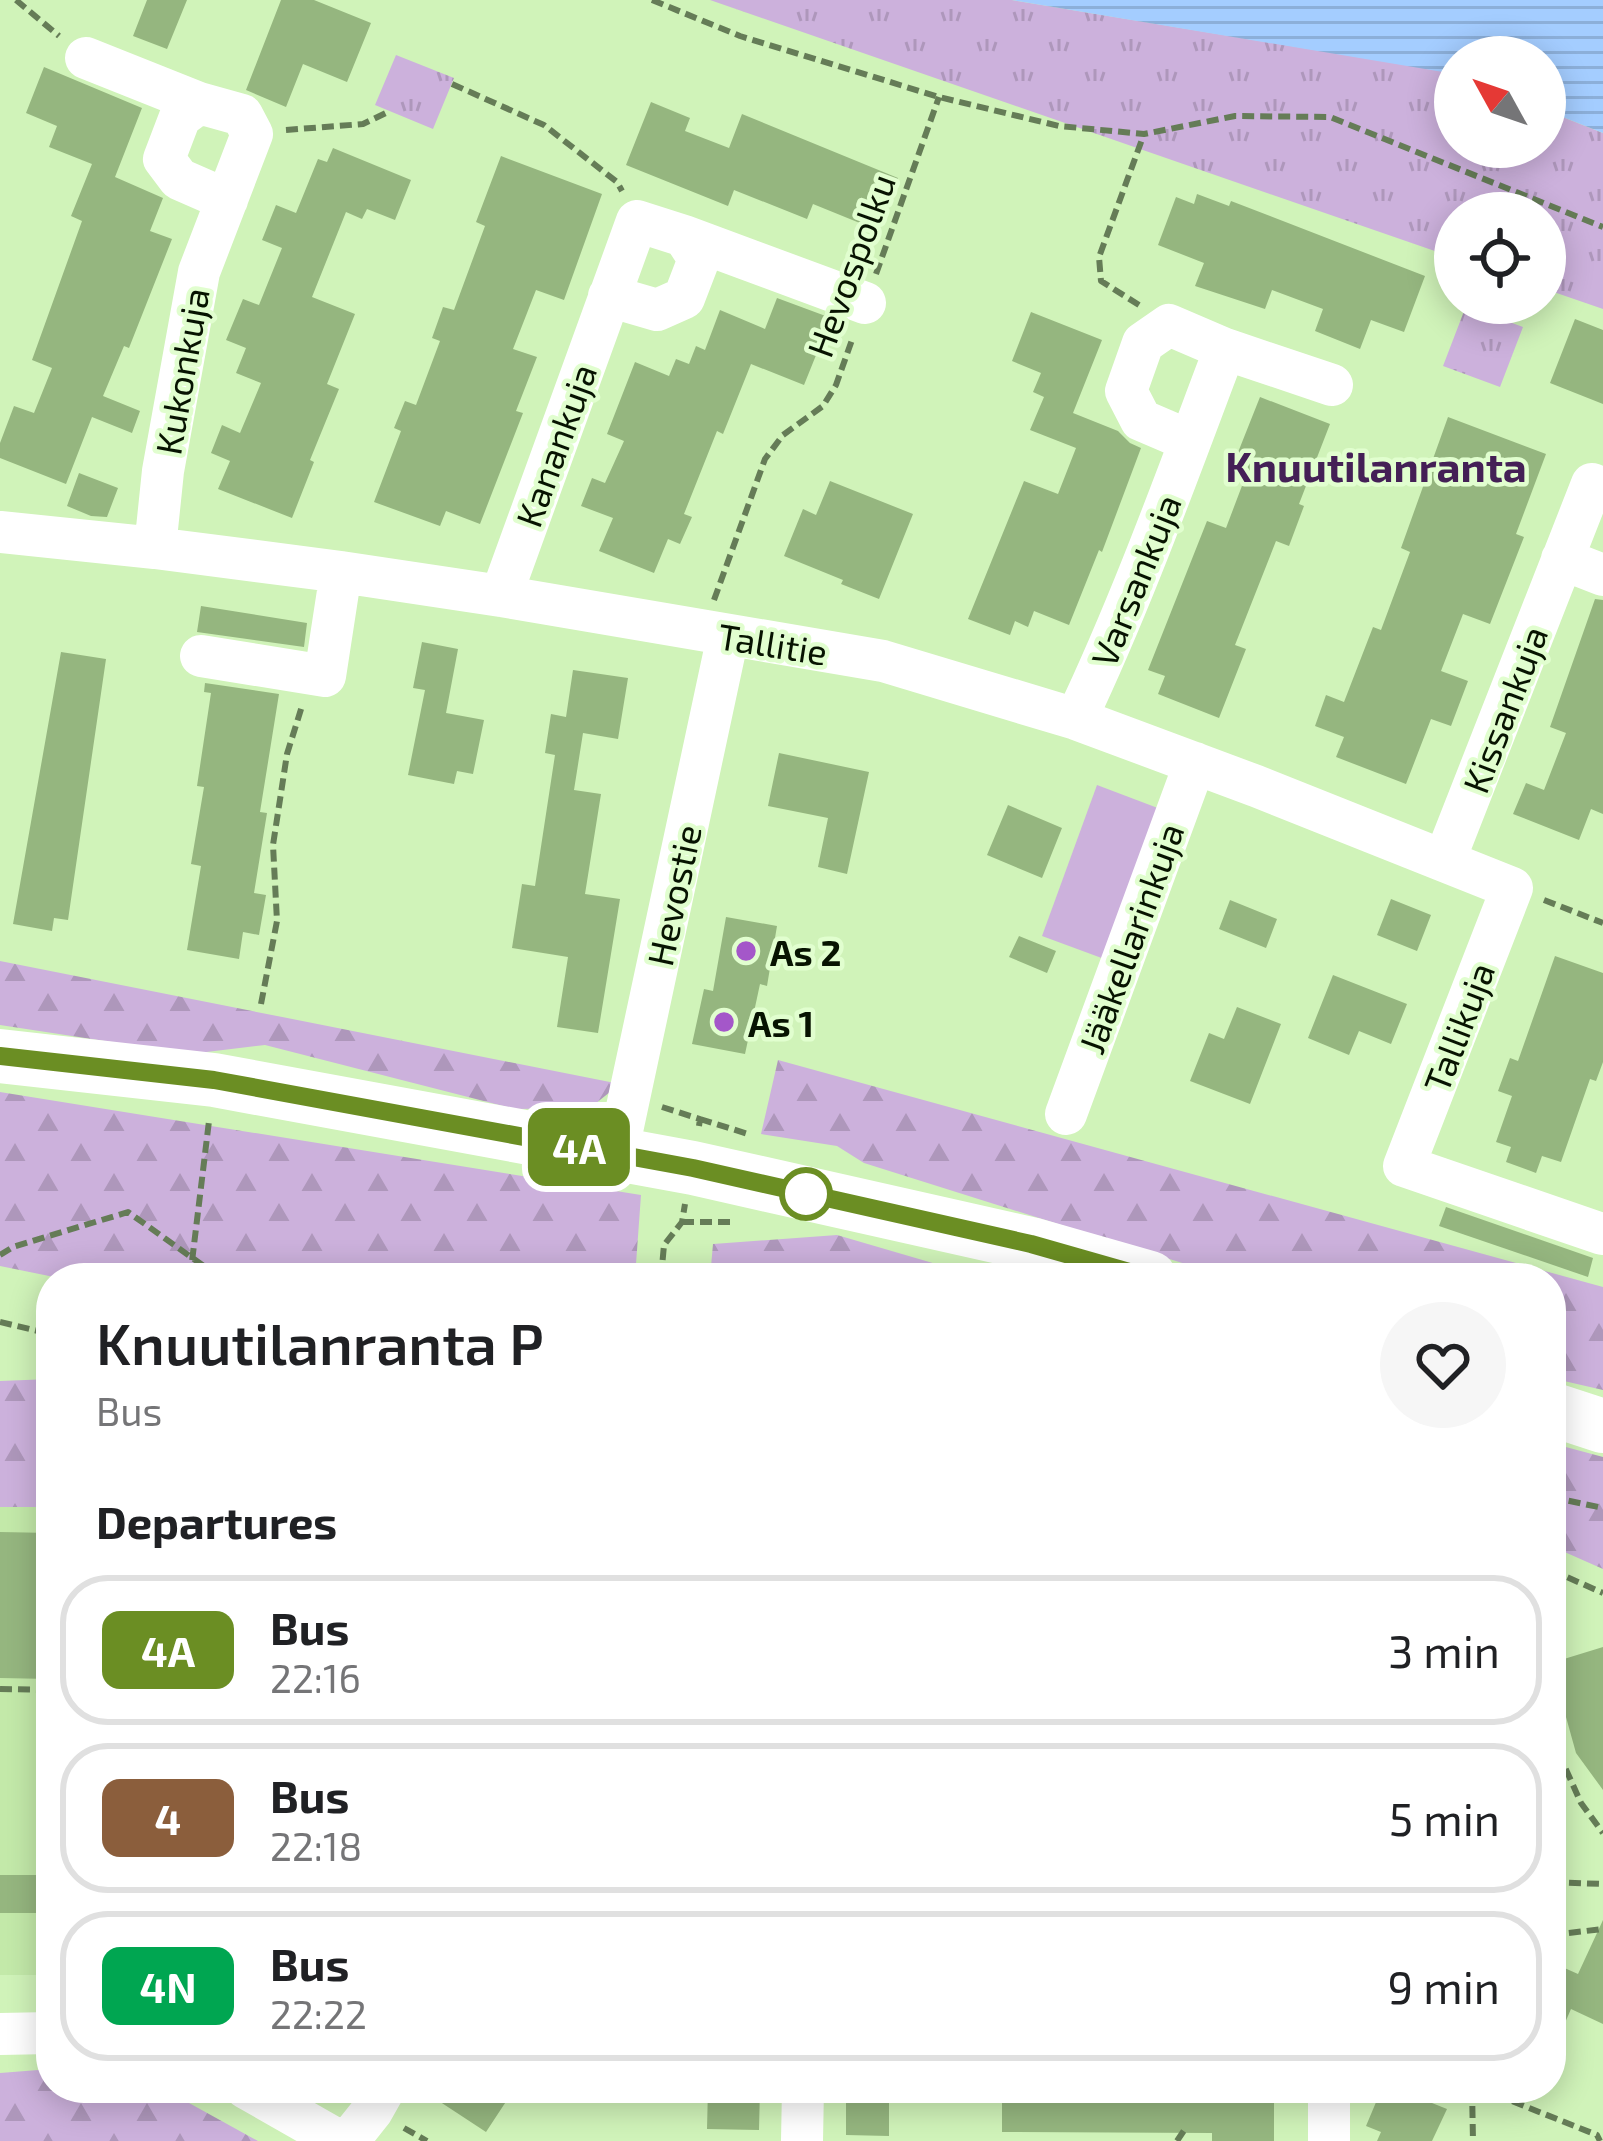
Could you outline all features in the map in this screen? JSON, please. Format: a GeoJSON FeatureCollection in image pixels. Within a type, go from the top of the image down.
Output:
{"type":"FeatureCollection","features":[{"type":"Feature","properties":{"kind":"main road"},"geometry":{"type":"LineString","coordinates":[[0,1056],[214,1080],[616,1154],[1031,1244],[1098,1263]]}},
{"type":"Feature","properties":{"kind":"main road"},"geometry":{"type":"LineString","coordinates":[[1566,1414],[1603,1426]]}},
{"type":"Feature","properties":{"kind":"street"},"geometry":{"type":"LineString","coordinates":[[86,58],[242,115],[252,134]]}},
{"type":"Feature","properties":{"kind":"street"},"geometry":{"type":"LineString","coordinates":[[199,103],[180,117],[164,159],[178,179],[227,200]]}},
{"type":"Feature","properties":{"kind":"street","name":"Kukonkuja"},"geometry":{"type":"LineString","coordinates":[[155,548],[163,472],[199,272],[252,134]]}},
{"type":"Feature","properties":{"kind":"street"},"geometry":{"type":"LineString","coordinates":[[637,220],[865,303]]}},
{"type":"Feature","properties":{"kind":"street","name":"Kanankuja"},"geometry":{"type":"LineString","coordinates":[[501,596],[637,220]]}},
{"type":"Feature","properties":{"kind":"street"},"geometry":{"type":"LineString","coordinates":[[610,296],[657,310],[684,298],[699,260],[684,236]]}},
{"type":"Feature","properties":{"kind":"street"},"geometry":{"type":"LineString","coordinates":[[1190,441],[1141,420],[1126,392],[1143,343],[1169,325],[1332,386]]}},
{"type":"Feature","properties":{"kind":"street","name":"Varsankuja"},"geometry":{"type":"LineString","coordinates":[[1076,719],[1112,644],[1225,349]]}},
{"type":"Feature","properties":{"kind":"street","name":"Kissankuja"},"geometry":{"type":"LineString","coordinates":[[1445,859],[1592,484],[1603,488]]}},
{"type":"Feature","properties":{"kind":"street","name":"Tallitie"},"geometry":{"type":"LineString","coordinates":[[0,532],[341,572],[883,661],[1076,719],[1512,888]]}},
{"type":"Feature","properties":{"kind":"street"},"geometry":{"type":"LineString","coordinates":[[1562,559],[1603,575]]}},
{"type":"Feature","properties":{"kind":"street"},"geometry":{"type":"LineString","coordinates":[[201,656],[325,676],[341,572]]}},
{"type":"Feature","properties":{"kind":"street","name":"Hevostie"},"geometry":{"type":"LineString","coordinates":[[616,1154],[716,634]]}},
{"type":"Feature","properties":{"kind":"street","name":"Jääkellarinkuja"},"geometry":{"type":"LineString","coordinates":[[1066,1114],[1195,763]]}},
{"type":"Feature","properties":{"kind":"street","name":"Tallikuja"},"geometry":{"type":"LineString","coordinates":[[1512,888],[1404,1166],[1602,1234]]}},
{"type":"Feature","properties":{"kind":"street"},"geometry":{"type":"LineString","coordinates":[[0,2034],[36,2033]]}},
{"type":"Feature","properties":{"kind":"street"},"geometry":{"type":"LineString","coordinates":[[272,2103],[339,2141]]}},
{"type":"Feature","properties":{"kind":"street"},"geometry":{"type":"LineString","coordinates":[[348,2141],[377,2103]]}},
{"type":"Feature","properties":{"kind":"street"},"geometry":{"type":"LineString","coordinates":[[802,2141],[803,2103]]}},
{"type":"Feature","properties":{"kind":"street"},"geometry":{"type":"LineString","coordinates":[[1329,2103],[1329,2141]]}},
{"type":"Feature","properties":{"kind":"path"},"geometry":{"type":"LineString","coordinates":[[16,0],[86,58]]}},
{"type":"Feature","properties":{"kind":"path"},"geometry":{"type":"LineString","coordinates":[[652,0],[740,36],[939,97],[1058,126],[1144,134],[1235,116],[1330,117],[1603,227]]}},
{"type":"Feature","properties":{"kind":"path"},"geometry":{"type":"LineString","coordinates":[[452,84],[544,125],[617,182],[637,220]]}},
{"type":"Feature","properties":{"kind":"path","name":"Hevospolku"},"geometry":{"type":"LineString","coordinates":[[716,634],[765,459],[783,435],[823,406],[836,385],[939,97]]}},
{"type":"Feature","properties":{"kind":"path"},"geometry":{"type":"LineString","coordinates":[[252,134],[363,124],[390,111]]}},
{"type":"Feature","properties":{"kind":"path"},"geometry":{"type":"LineString","coordinates":[[1144,134],[1099,257],[1101,280],[1169,325]]}},
{"type":"Feature","properties":{"kind":"path"},"geometry":{"type":"LineString","coordinates":[[261,1004],[277,921],[273,845],[287,754],[312,674]]}},
{"type":"Feature","properties":{"kind":"path"},"geometry":{"type":"LineString","coordinates":[[1512,888],[1603,922]]}},
{"type":"Feature","properties":{"kind":"path"},"geometry":{"type":"LineString","coordinates":[[191,1263],[214,1080]]}},
{"type":"Feature","properties":{"kind":"path"},"geometry":{"type":"LineString","coordinates":[[0,1256],[13,1247],[128,1212],[199,1263]]}},
{"type":"Feature","properties":{"kind":"path"},"geometry":{"type":"LineString","coordinates":[[0,1322],[36,1330]]}},
{"type":"Feature","properties":{"kind":"path"},"geometry":{"type":"LineString","coordinates":[[1566,1500],[1603,1508]]}},
{"type":"Feature","properties":{"kind":"path"},"geometry":{"type":"LineString","coordinates":[[1566,1577],[1603,1593]]}},
{"type":"Feature","properties":{"kind":"path"},"geometry":{"type":"LineString","coordinates":[[0,1689],[36,1690]]}},
{"type":"Feature","properties":{"kind":"path"},"geometry":{"type":"LineString","coordinates":[[1566,1770],[1581,1803],[1603,1833]]}},
{"type":"Feature","properties":{"kind":"path"},"geometry":{"type":"LineString","coordinates":[[1566,1883],[1603,1884]]}},
{"type":"Feature","properties":{"kind":"path"},"geometry":{"type":"LineString","coordinates":[[1566,1933],[1603,1929]]}},
{"type":"Feature","properties":{"kind":"path"},"geometry":{"type":"LineString","coordinates":[[1472,2141],[1475,2103]]}},
{"type":"Feature","properties":{"kind":"path"},"geometry":{"type":"LineString","coordinates":[[1515,2103],[1597,2135],[1600,2141]]}},
{"type":"Feature","properties":{"kind":"path"},"geometry":{"type":"LineString","coordinates":[[1177,2141],[1185,2129]]}},
{"type":"Feature","properties":{"kind":"shaded area"},"geometry":{"type":"Polygon","coordinates":[[[0,1507],[36,1507],[36,1975],[0,1975],[0,1507]]]}},
{"type":"Feature","properties":{"kind":"green space"},"geometry":{"type":"Polygon","coordinates":[[[710,0],[1012,0],[1434,70],[1434,168],[1566,168],[1566,118],[1603,133],[1603,309],[1566,296],[1566,192],[1434,192],[1434,251],[710,0]]]}},
{"type":"Feature","properties":{"kind":"green space"},"geometry":{"type":"Polygon","coordinates":[[[396,55],[454,78],[433,129],[375,105],[396,55]]]}},
{"type":"Feature","properties":{"kind":"green space"},"geometry":{"type":"Polygon","coordinates":[[[1459,324],[1523,327],[1500,387],[1443,366],[1459,324]]]}},
{"type":"Feature","properties":{"kind":"green space"},"geometry":{"type":"Polygon","coordinates":[[[1097,785],[1163,810],[1107,960],[1042,936],[1097,785]]]}},
{"type":"Feature","properties":{"kind":"green space"},"geometry":{"type":"Polygon","coordinates":[[[0,961],[620,1084],[590,1108],[515,1109],[265,1045],[190,1054],[0,1025],[0,961]]]}},
{"type":"Feature","properties":{"kind":"green space"},"geometry":{"type":"Polygon","coordinates":[[[778,1060],[1516,1263],[1182,1263],[864,1163],[837,1146],[761,1134],[778,1060]]]}},
{"type":"Feature","properties":{"kind":"green space"},"geometry":{"type":"Polygon","coordinates":[[[0,1092],[641,1195],[636,1263],[36,1263],[36,1273],[0,1266],[0,1092]]]}},
{"type":"Feature","properties":{"kind":"green space"},"geometry":{"type":"Polygon","coordinates":[[[837,1235],[933,1263],[711,1263],[713,1244],[837,1235]]]}},
{"type":"Feature","properties":{"kind":"green space"},"geometry":{"type":"Polygon","coordinates":[[[1566,1277],[1603,1287],[1603,1390],[1566,1381],[1566,1277]]]}},
{"type":"Feature","properties":{"kind":"green space"},"geometry":{"type":"Polygon","coordinates":[[[36,1380],[36,1507],[0,1507],[0,1381],[36,1380]]]}},
{"type":"Feature","properties":{"kind":"green space"},"geometry":{"type":"Polygon","coordinates":[[[1566,1447],[1603,1457],[1603,1569],[1566,1553],[1566,1447]]]}},
{"type":"Feature","properties":{"kind":"green space"},"geometry":{"type":"Polygon","coordinates":[[[36,2070],[36,2103],[189,2103],[258,2141],[0,2141],[0,2073],[36,2070]]]}},
{"type":"Feature","properties":{"kind":"water"},"geometry":{"type":"Polygon","coordinates":[[[1012,0],[1603,0],[1603,133],[1566,118],[1566,36],[1434,36],[1434,70],[1012,0]]]}},
{"type":"Feature","properties":{"kind":"building"},"geometry":{"type":"Polygon","coordinates":[[[147,0],[187,0],[167,49],[133,36],[147,0]]]}},
{"type":"Feature","properties":{"kind":"building"},"geometry":{"type":"Polygon","coordinates":[[[281,0],[314,0],[371,23],[347,82],[303,64],[286,107],[246,90],[281,0]]]}},
{"type":"Feature","properties":{"kind":"building"},"geometry":{"type":"Polygon","coordinates":[[[44,67],[142,108],[115,177],[163,198],[150,231],[172,239],[129,348],[124,346],[103,396],[140,411],[132,433],[92,417],[66,484],[0,458],[0,443],[14,406],[34,413],[52,368],[32,360],[82,221],[71,216],[92,164],[49,147],[57,126],[26,113],[44,67]]]}},
{"type":"Feature","properties":{"kind":"building"},"geometry":{"type":"Polygon","coordinates":[[[651,102],[690,118],[685,131],[729,148],[742,114],[898,178],[877,230],[813,204],[807,219],[734,190],[728,206],[626,165],[651,102]]]}},
{"type":"Feature","properties":{"kind":"building"},"geometry":{"type":"Polygon","coordinates":[[[333,148],[411,180],[395,220],[367,209],[362,219],[346,212],[312,297],[355,314],[327,384],[339,389],[292,518],[218,489],[230,461],[211,453],[222,425],[240,433],[261,383],[236,373],[246,348],[226,340],[243,299],[259,305],[282,248],[262,240],[276,205],[296,213],[318,159],[327,162],[333,148]]]}},
{"type":"Feature","properties":{"kind":"building"},"geometry":{"type":"Polygon","coordinates":[[[501,156],[602,194],[564,300],[536,290],[513,349],[537,357],[516,411],[523,413],[480,524],[446,511],[440,526],[374,502],[401,431],[394,428],[405,401],[416,405],[440,341],[432,338],[443,307],[454,310],[485,226],[476,222],[501,156]]]}},
{"type":"Feature","properties":{"kind":"building"},"geometry":{"type":"Polygon","coordinates":[[[1197,194],[1229,206],[1231,201],[1425,276],[1404,332],[1371,320],[1360,349],[1315,331],[1323,309],[1272,290],[1265,309],[1195,286],[1204,263],[1158,245],[1176,197],[1194,204],[1197,194]]]}},
{"type":"Feature","properties":{"kind":"building"},"geometry":{"type":"Polygon","coordinates":[[[777,298],[831,318],[804,385],[751,364],[723,434],[717,431],[684,514],[692,517],[680,544],[668,539],[654,573],[599,551],[613,518],[581,506],[592,478],[605,483],[624,441],[607,434],[635,362],[669,376],[676,359],[689,364],[696,346],[705,350],[720,310],[765,329],[777,298]]]}},
{"type":"Feature","properties":{"kind":"building"},"geometry":{"type":"Polygon","coordinates":[[[1031,312],[1102,340],[1073,413],[1118,431],[1141,448],[1069,625],[1034,611],[1028,627],[1015,621],[1010,635],[968,619],[1024,481],[1058,494],[1076,448],[1030,430],[1044,397],[1033,392],[1041,373],[1012,361],[1031,312]]]}},
{"type":"Feature","properties":{"kind":"building"},"geometry":{"type":"Polygon","coordinates":[[[1575,319],[1603,330],[1603,404],[1550,383],[1575,319]]]}},
{"type":"Feature","properties":{"kind":"building"},"geometry":{"type":"Polygon","coordinates":[[[1260,397],[1330,424],[1299,504],[1304,506],[1289,546],[1276,541],[1235,645],[1246,649],[1219,718],[1158,694],[1165,676],[1148,670],[1207,521],[1226,528],[1248,470],[1233,465],[1260,397]]]}},
{"type":"Feature","properties":{"kind":"building"},"geometry":{"type":"Polygon","coordinates":[[[1448,417],[1546,454],[1516,534],[1524,537],[1490,624],[1463,614],[1441,671],[1468,681],[1451,726],[1431,719],[1406,784],[1336,757],[1344,737],[1315,726],[1326,695],[1344,702],[1373,627],[1381,630],[1410,552],[1401,548],[1448,417]]]}},
{"type":"Feature","properties":{"kind":"building"},"geometry":{"type":"Polygon","coordinates":[[[79,473],[118,488],[107,517],[67,506],[79,473]]]}},
{"type":"Feature","properties":{"kind":"building"},"geometry":{"type":"Polygon","coordinates":[[[830,481],[913,514],[879,599],[784,556],[803,509],[816,515],[830,481]]]}},
{"type":"Feature","properties":{"kind":"building"},"geometry":{"type":"Polygon","coordinates":[[[1595,599],[1603,600],[1603,814],[1591,809],[1579,840],[1513,814],[1526,783],[1544,790],[1566,733],[1550,727],[1595,599]]]}},
{"type":"Feature","properties":{"kind":"building"},"geometry":{"type":"Polygon","coordinates":[[[201,606],[307,623],[304,647],[197,632],[201,606]]]}},
{"type":"Feature","properties":{"kind":"building"},"geometry":{"type":"Polygon","coordinates":[[[422,642],[458,649],[446,713],[484,720],[473,774],[457,771],[454,784],[408,775],[425,690],[413,688],[422,642]]]}},
{"type":"Feature","properties":{"kind":"building"},"geometry":{"type":"Polygon","coordinates":[[[61,652],[106,659],[68,920],[54,918],[52,931],[13,924],[61,652]]]}},
{"type":"Feature","properties":{"kind":"building"},"geometry":{"type":"Polygon","coordinates":[[[573,670],[628,678],[618,739],[583,733],[574,790],[601,794],[585,894],[620,899],[598,1033],[557,1027],[568,957],[512,948],[522,884],[535,886],[555,755],[545,753],[551,714],[566,717],[573,670]]]}},
{"type":"Feature","properties":{"kind":"building"},"geometry":{"type":"Polygon","coordinates":[[[205,683],[279,694],[260,812],[267,813],[254,893],[266,895],[259,935],[243,932],[239,959],[187,950],[201,866],[191,864],[204,787],[197,786],[211,693],[204,692],[205,683]]]}},
{"type":"Feature","properties":{"kind":"building"},"geometry":{"type":"Polygon","coordinates":[[[779,753],[869,772],[847,874],[818,867],[828,818],[768,806],[779,753]]]}},
{"type":"Feature","properties":{"kind":"building"},"geometry":{"type":"Polygon","coordinates":[[[1008,805],[1062,828],[1042,878],[987,855],[1008,805]]]}},
{"type":"Feature","properties":{"kind":"building"},"geometry":{"type":"Polygon","coordinates":[[[1391,899],[1431,915],[1417,951],[1377,935],[1391,899]]]}},
{"type":"Feature","properties":{"kind":"building"},"geometry":{"type":"Polygon","coordinates":[[[1230,900],[1277,919],[1266,948],[1219,929],[1230,900]]]}},
{"type":"Feature","properties":{"kind":"building"},"geometry":{"type":"Polygon","coordinates":[[[726,917],[777,926],[767,986],[760,984],[745,1054],[692,1044],[704,989],[713,991],[726,917]]]}},
{"type":"Feature","properties":{"kind":"building"},"geometry":{"type":"Polygon","coordinates":[[[1019,936],[1056,951],[1047,973],[1009,957],[1019,936]]]}},
{"type":"Feature","properties":{"kind":"building"},"geometry":{"type":"Polygon","coordinates":[[[1555,956],[1603,973],[1603,1062],[1596,1081],[1590,1079],[1561,1162],[1542,1156],[1536,1173],[1506,1162],[1511,1147],[1496,1142],[1512,1096],[1498,1091],[1510,1058],[1518,1061],[1555,956]]]}},
{"type":"Feature","properties":{"kind":"building"},"geometry":{"type":"Polygon","coordinates":[[[1333,975],[1407,1004],[1391,1044],[1359,1031],[1349,1055],[1308,1038],[1333,975]]]}},
{"type":"Feature","properties":{"kind":"building"},"geometry":{"type":"Polygon","coordinates":[[[1237,1007],[1281,1024],[1250,1104],[1190,1081],[1209,1033],[1224,1039],[1237,1007]]]}},
{"type":"Feature","properties":{"kind":"building"},"geometry":{"type":"Polygon","coordinates":[[[1446,1207],[1593,1258],[1588,1277],[1566,1269],[1566,1263],[1547,1263],[1439,1226],[1446,1207]]]}},
{"type":"Feature","properties":{"kind":"building"},"geometry":{"type":"Polygon","coordinates":[[[0,1532],[36,1533],[36,1679],[0,1678],[0,1532]]]}},
{"type":"Feature","properties":{"kind":"building"},"geometry":{"type":"Polygon","coordinates":[[[1603,1647],[1603,1790],[1576,1753],[1566,1717],[1566,1658],[1603,1647]]]}},
{"type":"Feature","properties":{"kind":"building"},"geometry":{"type":"Polygon","coordinates":[[[0,1875],[36,1875],[36,1913],[0,1913],[0,1875]]]}},
{"type":"Feature","properties":{"kind":"building"},"geometry":{"type":"Polygon","coordinates":[[[1603,1920],[1603,2024],[1571,2009],[1566,2020],[1566,1969],[1578,1974],[1603,1920]]]}},
{"type":"Feature","properties":{"kind":"building"},"geometry":{"type":"Polygon","coordinates":[[[442,2103],[505,2103],[486,2132],[442,2103]]]}},
{"type":"Feature","properties":{"kind":"building"},"geometry":{"type":"Polygon","coordinates":[[[708,2103],[760,2103],[759,2130],[707,2129],[708,2103]]]}},
{"type":"Feature","properties":{"kind":"building"},"geometry":{"type":"Polygon","coordinates":[[[846,2103],[889,2103],[889,2136],[846,2135],[846,2103]]]}},
{"type":"Feature","properties":{"kind":"building"},"geometry":{"type":"Polygon","coordinates":[[[1002,2103],[1274,2103],[1274,2141],[1212,2141],[1212,2133],[1002,2132],[1002,2103]]]}},
{"type":"Feature","properties":{"kind":"building"},"geometry":{"type":"Polygon","coordinates":[[[1376,2103],[1432,2103],[1447,2109],[1432,2141],[1377,2141],[1381,2132],[1366,2126],[1376,2103]]]}},
{"type":"Feature","properties":{"kind":"bus line","name":"4A"},"geometry":{"type":"LineString","coordinates":[[0,1056],[214,1080],[693,1168],[1098,1263]]}},
{"type":"Feature","properties":{"kind":"place","name":"As 2"},"geometry":{"type":"Point","coordinates":[746,951]}},
{"type":"Feature","properties":{"kind":"place","name":"As 1"},"geometry":{"type":"Point","coordinates":[724,1022]}},
{"type":"Feature","properties":{"kind":"district","name":"Knuutilanranta"},"geometry":{"type":"Point","coordinates":[1376,465]}}]}
